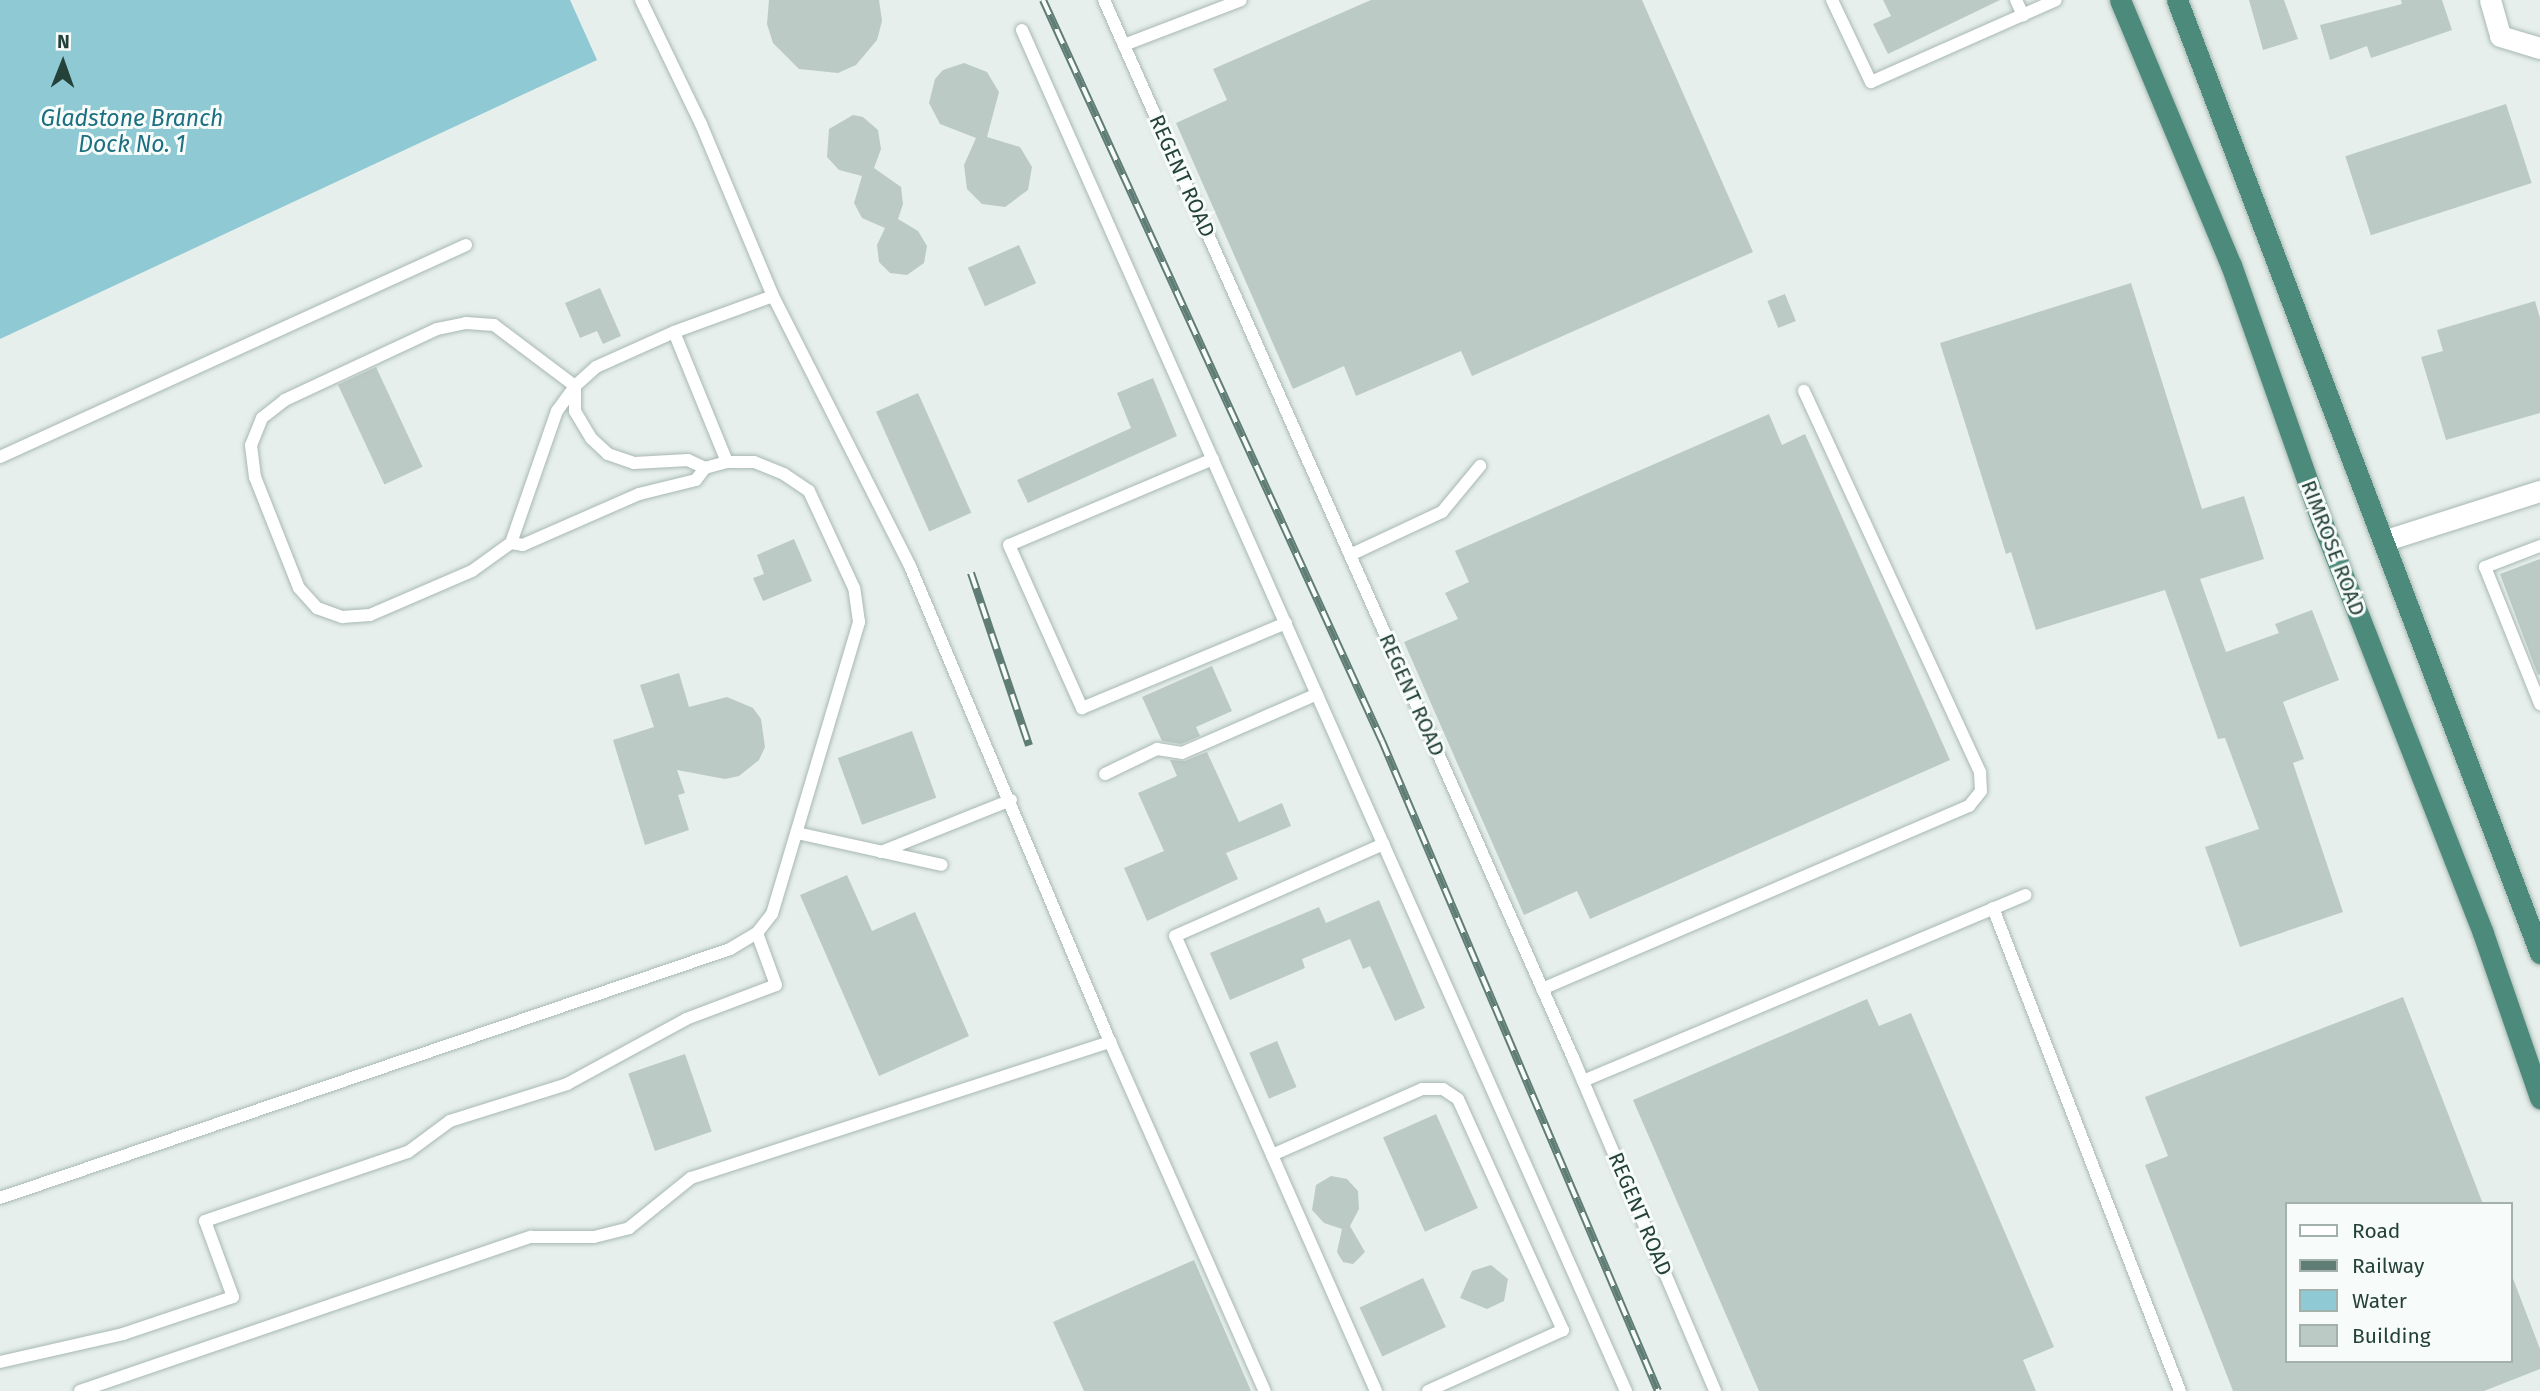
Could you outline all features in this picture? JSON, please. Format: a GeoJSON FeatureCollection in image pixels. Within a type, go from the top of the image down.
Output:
{"type":"FeatureCollection","features":[{"type":"Feature","properties":{"kind":"highway","name":"RIMROSE ROAD"},"geometry":{"type":"LineString","coordinates":[[2119,0],[2231,265],[2322,522],[2483,933],[2540,1098]]}},
{"type":"Feature","properties":{"kind":"highway"},"geometry":{"type":"LineString","coordinates":[[2177,0],[2386,540],[2540,954]]}},
{"type":"Feature","properties":{"kind":"street"},"geometry":{"type":"LineString","coordinates":[[2490,0],[2500,36],[2539,48]]}},
{"type":"Feature","properties":{"kind":"street"},"geometry":{"type":"LineString","coordinates":[[2386,540],[2540,491]]}},
{"type":"Feature","properties":{"kind":"lane"},"geometry":{"type":"LineString","coordinates":[[641,0],[701,124],[773,296],[910,566],[1011,800],[1110,1042],[1265,1391]]}},
{"type":"Feature","properties":{"kind":"lane","name":"REGENT ROAD"},"geometry":{"type":"LineString","coordinates":[[1104,0],[1583,1081],[1715,1391]]}},
{"type":"Feature","properties":{"kind":"lane"},"geometry":{"type":"LineString","coordinates":[[1124,45],[1241,0]]}},
{"type":"Feature","properties":{"kind":"lane"},"geometry":{"type":"LineString","coordinates":[[1832,0],[1871,82],[2056,0]]}},
{"type":"Feature","properties":{"kind":"lane"},"geometry":{"type":"LineString","coordinates":[[2016,0],[2023,15]]}},
{"type":"Feature","properties":{"kind":"lane"},"geometry":{"type":"LineString","coordinates":[[1022,30],[1626,1391]]}},
{"type":"Feature","properties":{"kind":"lane"},"geometry":{"type":"LineString","coordinates":[[0,457],[466,244]]}},
{"type":"Feature","properties":{"kind":"lane"},"geometry":{"type":"LineString","coordinates":[[575,386],[494,325],[466,323],[437,329],[285,400],[262,418],[251,445],[255,477],[299,588],[317,608],[342,617],[370,615],[472,571],[511,544],[558,411],[575,386],[596,367],[674,332],[773,296]]}},
{"type":"Feature","properties":{"kind":"lane"},"geometry":{"type":"LineString","coordinates":[[674,332],[727,462]]}},
{"type":"Feature","properties":{"kind":"lane"},"geometry":{"type":"LineString","coordinates":[[575,386],[575,411],[590,438],[608,454],[634,463],[688,460],[705,468]]}},
{"type":"Feature","properties":{"kind":"lane"},"geometry":{"type":"LineString","coordinates":[[1542,989],[1969,806],[1981,791],[1980,772],[1804,391]]}},
{"type":"Feature","properties":{"kind":"lane"},"geometry":{"type":"LineString","coordinates":[[1213,459],[1009,545],[1082,708],[1286,623]]}},
{"type":"Feature","properties":{"kind":"lane"},"geometry":{"type":"LineString","coordinates":[[0,1198],[730,948],[758,933],[772,914],[852,655],[859,622],[854,588],[809,491],[754,462],[727,462],[705,468],[696,480],[639,494],[523,545],[511,544]]}},
{"type":"Feature","properties":{"kind":"lane"},"geometry":{"type":"LineString","coordinates":[[1350,555],[1443,512],[1480,466]]}},
{"type":"Feature","properties":{"kind":"lane"},"geometry":{"type":"LineString","coordinates":[[2540,546],[2486,567],[2540,704]]}},
{"type":"Feature","properties":{"kind":"lane"},"geometry":{"type":"LineString","coordinates":[[1105,774],[1157,750],[1182,753],[1317,694]]}},
{"type":"Feature","properties":{"kind":"lane"},"geometry":{"type":"LineString","coordinates":[[881,852],[1011,800]]}},
{"type":"Feature","properties":{"kind":"lane"},"geometry":{"type":"LineString","coordinates":[[797,834],[942,865]]}},
{"type":"Feature","properties":{"kind":"lane"},"geometry":{"type":"LineString","coordinates":[[1376,1391],[1175,936],[1384,844]]}},
{"type":"Feature","properties":{"kind":"lane"},"geometry":{"type":"LineString","coordinates":[[1583,1081],[2025,895]]}},
{"type":"Feature","properties":{"kind":"lane"},"geometry":{"type":"LineString","coordinates":[[1993,908],[2180,1391]]}},
{"type":"Feature","properties":{"kind":"lane"},"geometry":{"type":"LineString","coordinates":[[0,1362],[123,1334],[233,1297],[205,1221],[408,1152],[450,1121],[568,1084],[686,1019],[776,985],[758,933]]}},
{"type":"Feature","properties":{"kind":"lane"},"geometry":{"type":"LineString","coordinates":[[80,1391],[531,1237],[594,1237],[629,1228],[691,1178],[1110,1042]]}},
{"type":"Feature","properties":{"kind":"lane"},"geometry":{"type":"LineString","coordinates":[[1272,1155],[1422,1090],[1443,1089],[1458,1099],[1563,1330],[1428,1391]]}},
{"type":"Feature","properties":{"kind":"water","name":"Gladstone Branch Dock No. 1"},"geometry":{"type":"Polygon","coordinates":[[[0,0],[570,0],[597,60],[0,339],[0,0]]]}},
{"type":"Feature","properties":{"kind":"building"},"geometry":{"type":"Polygon","coordinates":[[[769,0],[879,0],[882,21],[877,40],[856,65],[838,73],[799,69],[773,43],[767,24],[769,0]]]}},
{"type":"Feature","properties":{"kind":"building"},"geometry":{"type":"Polygon","coordinates":[[[1371,0],[1642,0],[1753,252],[1472,376],[1461,351],[1356,396],[1344,366],[1293,389],[1176,123],[1227,100],[1213,69],[1371,0]]]}},
{"type":"Feature","properties":{"kind":"building"},"geometry":{"type":"Polygon","coordinates":[[[1883,0],[2000,0],[1888,54],[1873,24],[1891,16],[1883,0]]]}},
{"type":"Feature","properties":{"kind":"building"},"geometry":{"type":"Polygon","coordinates":[[[2249,0],[2284,0],[2298,39],[2263,50],[2249,0]]]}},
{"type":"Feature","properties":{"kind":"building"},"geometry":{"type":"Polygon","coordinates":[[[2401,0],[2442,0],[2452,30],[2371,58],[2367,46],[2330,60],[2320,25],[2402,4],[2401,0]]]}},
{"type":"Feature","properties":{"kind":"building"},"geometry":{"type":"Polygon","coordinates":[[[964,63],[987,72],[999,92],[987,137],[1020,147],[1032,167],[1028,190],[1005,207],[982,204],[967,189],[964,165],[976,138],[940,124],[929,103],[935,79],[943,70],[964,63]]]}},
{"type":"Feature","properties":{"kind":"building"},"geometry":{"type":"Polygon","coordinates":[[[2506,104],[2532,183],[2371,235],[2345,156],[2506,104]]]}},
{"type":"Feature","properties":{"kind":"building"},"geometry":{"type":"Polygon","coordinates":[[[853,115],[863,117],[878,130],[881,149],[874,168],[901,187],[903,204],[898,219],[918,231],[927,246],[924,263],[907,275],[890,273],[879,262],[877,245],[885,228],[862,218],[854,203],[862,176],[839,170],[827,157],[829,129],[853,115]]]}},
{"type":"Feature","properties":{"kind":"building"},"geometry":{"type":"Polygon","coordinates":[[[1019,245],[1036,283],[985,306],[968,268],[1019,245]]]}},
{"type":"Feature","properties":{"kind":"building"},"geometry":{"type":"Polygon","coordinates":[[[2131,283],[2202,509],[2244,496],[2264,559],[2200,579],[2226,652],[2279,633],[2275,624],[2312,610],[2339,680],[2283,702],[2304,759],[2293,763],[2343,912],[2240,947],[2205,847],[2259,829],[2225,738],[2218,739],[2165,590],[2036,630],[2011,552],[2006,554],[1940,343],[2131,283]]]}},
{"type":"Feature","properties":{"kind":"building"},"geometry":{"type":"Polygon","coordinates":[[[600,288],[621,336],[603,344],[597,331],[580,338],[565,303],[600,288]]]}},
{"type":"Feature","properties":{"kind":"building"},"geometry":{"type":"Polygon","coordinates":[[[1785,294],[1796,321],[1778,328],[1767,301],[1785,294]]]}},
{"type":"Feature","properties":{"kind":"building"},"geometry":{"type":"Polygon","coordinates":[[[2535,301],[2540,318],[2540,413],[2446,440],[2421,357],[2443,351],[2437,330],[2535,301]]]}},
{"type":"Feature","properties":{"kind":"building"},"geometry":{"type":"Polygon","coordinates":[[[376,367],[422,467],[384,484],[338,385],[376,367]]]}},
{"type":"Feature","properties":{"kind":"building"},"geometry":{"type":"Polygon","coordinates":[[[1153,378],[1177,436],[1028,503],[1017,480],[1131,428],[1117,393],[1153,378]]]}},
{"type":"Feature","properties":{"kind":"building"},"geometry":{"type":"Polygon","coordinates":[[[918,393],[971,513],[929,531],[876,412],[918,393]]]}},
{"type":"Feature","properties":{"kind":"building"},"geometry":{"type":"Polygon","coordinates":[[[1769,414],[1782,445],[1805,434],[1950,760],[1590,919],[1577,891],[1524,915],[1404,642],[1458,619],[1445,593],[1469,582],[1455,551],[1769,414]]]}},
{"type":"Feature","properties":{"kind":"building"},"geometry":{"type":"Polygon","coordinates":[[[794,539],[812,581],[763,601],[753,578],[764,574],[757,555],[794,539]]]}},
{"type":"Feature","properties":{"kind":"building"},"geometry":{"type":"Polygon","coordinates":[[[2540,559],[2540,674],[2538,675],[2500,574],[2540,559]]]}},
{"type":"Feature","properties":{"kind":"building"},"geometry":{"type":"Polygon","coordinates":[[[1212,666],[1232,711],[1196,727],[1200,736],[1181,744],[1162,741],[1142,697],[1212,666]]]}},
{"type":"Feature","properties":{"kind":"building"},"geometry":{"type":"Polygon","coordinates":[[[679,673],[689,707],[727,697],[753,708],[761,719],[765,747],[759,760],[739,776],[725,779],[677,770],[685,793],[678,795],[689,830],[645,845],[613,740],[654,727],[640,685],[679,673]]]}},
{"type":"Feature","properties":{"kind":"building"},"geometry":{"type":"Polygon","coordinates":[[[912,731],[936,798],[862,825],[838,758],[912,731]]]}},
{"type":"Feature","properties":{"kind":"building"},"geometry":{"type":"Polygon","coordinates":[[[1207,752],[1239,822],[1282,803],[1291,826],[1226,853],[1238,879],[1147,921],[1124,868],[1164,851],[1138,793],[1177,776],[1170,760],[1185,761],[1207,752]]]}},
{"type":"Feature","properties":{"kind":"building"},"geometry":{"type":"Polygon","coordinates":[[[847,875],[872,931],[915,912],[969,1036],[879,1076],[800,895],[847,875]]]}},
{"type":"Feature","properties":{"kind":"building"},"geometry":{"type":"Polygon","coordinates":[[[1379,900],[1425,1008],[1395,1021],[1370,966],[1363,969],[1350,939],[1302,959],[1305,968],[1230,1000],[1210,953],[1319,907],[1326,923],[1379,900]]]}},
{"type":"Feature","properties":{"kind":"building"},"geometry":{"type":"Polygon","coordinates":[[[2403,997],[2482,1202],[2284,1202],[2284,1363],[2512,1363],[2512,1276],[2540,1349],[2540,1369],[2484,1391],[2233,1391],[2145,1165],[2168,1156],[2145,1097],[2403,997]]]}},
{"type":"Feature","properties":{"kind":"building"},"geometry":{"type":"Polygon","coordinates":[[[1867,999],[1879,1026],[1911,1013],[2054,1347],[2023,1360],[2036,1391],[1759,1391],[1633,1100],[1867,999]]]}},
{"type":"Feature","properties":{"kind":"building"},"geometry":{"type":"Polygon","coordinates":[[[1277,1041],[1297,1087],[1269,1099],[1249,1053],[1277,1041]]]}},
{"type":"Feature","properties":{"kind":"building"},"geometry":{"type":"Polygon","coordinates":[[[685,1054],[712,1132],[655,1151],[628,1074],[685,1054]]]}},
{"type":"Feature","properties":{"kind":"building"},"geometry":{"type":"Polygon","coordinates":[[[1436,1114],[1478,1208],[1425,1232],[1383,1138],[1436,1114]]]}},
{"type":"Feature","properties":{"kind":"building"},"geometry":{"type":"Polygon","coordinates":[[[1331,1176],[1347,1179],[1358,1191],[1359,1209],[1350,1226],[1365,1252],[1353,1264],[1343,1262],[1337,1252],[1342,1229],[1324,1223],[1312,1210],[1316,1185],[1331,1176]]]}},
{"type":"Feature","properties":{"kind":"building"},"geometry":{"type":"Polygon","coordinates":[[[1194,1260],[1251,1391],[1084,1391],[1053,1322],[1194,1260]]]}},
{"type":"Feature","properties":{"kind":"building"},"geometry":{"type":"Polygon","coordinates":[[[1491,1265],[1508,1279],[1504,1301],[1487,1309],[1460,1298],[1472,1271],[1491,1265]]]}},
{"type":"Feature","properties":{"kind":"building"},"geometry":{"type":"Polygon","coordinates":[[[1423,1278],[1446,1327],[1382,1357],[1360,1308],[1423,1278]]]}},
{"type":"Feature","properties":{"kind":"railway"},"geometry":{"type":"LineString","coordinates":[[1043,0],[1382,741],[1658,1391]]}},
{"type":"Feature","properties":{"kind":"railway"},"geometry":{"type":"LineString","coordinates":[[971,573],[1029,745]]}}]}
